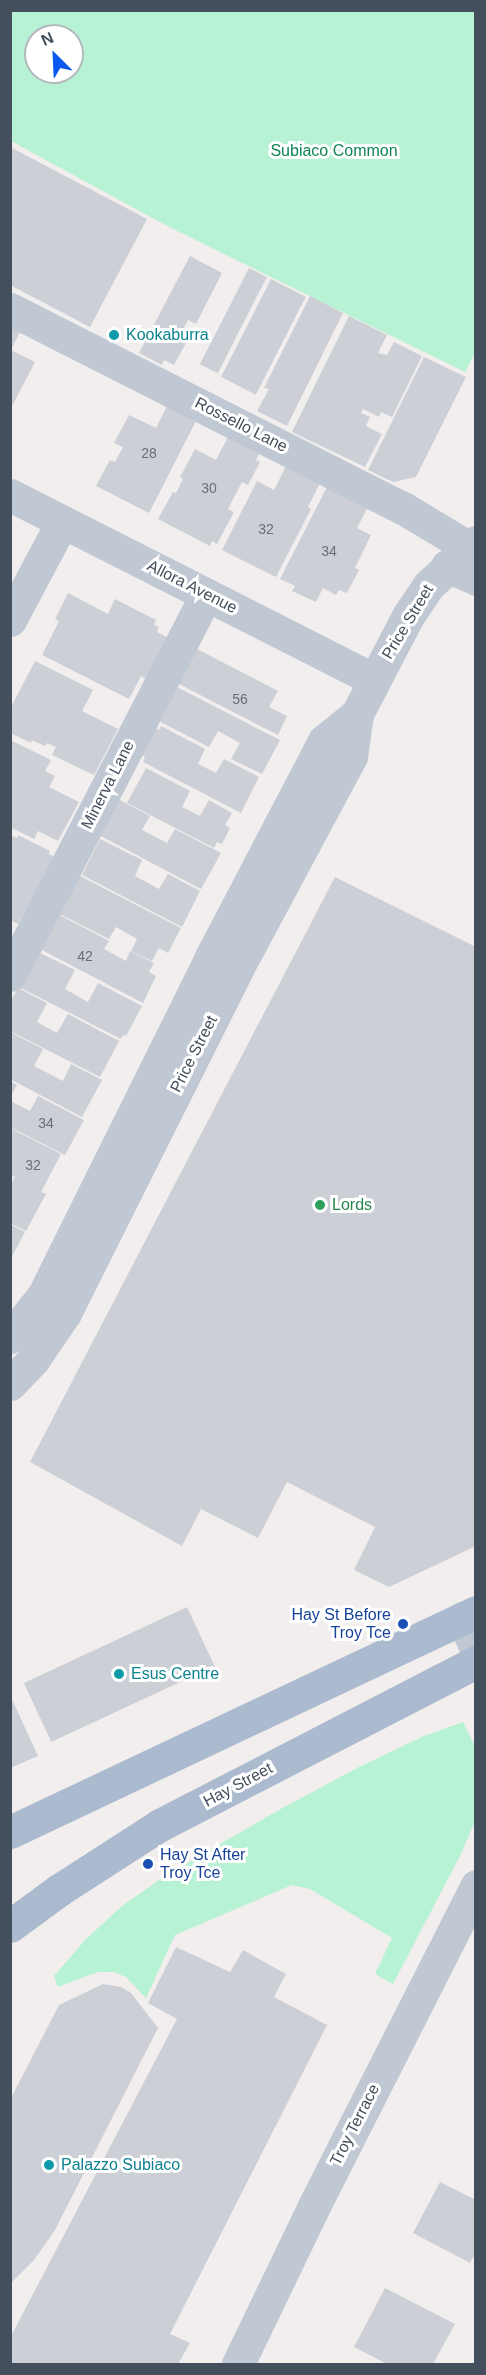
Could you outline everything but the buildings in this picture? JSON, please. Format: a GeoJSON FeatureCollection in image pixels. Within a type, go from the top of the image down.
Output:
{"type":"FeatureCollection","features":[{"type":"Feature","properties":{"kind":"main road"},"geometry":{"type":"LineString","coordinates":[[10,1832],[469,1615]]}},
{"type":"Feature","properties":{"kind":"main road","name":"Hay Street"},"geometry":{"type":"LineString","coordinates":[[10,1926],[59,1890],[160,1825],[476,1662]]}},
{"type":"Feature","properties":{"kind":"street","name":"Rossello Lane"},"geometry":{"type":"LineString","coordinates":[[10,309],[403,508],[466,559]]}},
{"type":"Feature","properties":{"kind":"street","name":"Allora Avenue"},"geometry":{"type":"LineString","coordinates":[[10,495],[374,680]]}},
{"type":"Feature","properties":{"kind":"street"},"geometry":{"type":"LineString","coordinates":[[10,620],[62,522]]}},
{"type":"Feature","properties":{"kind":"street","name":"Price Street"},"geometry":{"type":"LineString","coordinates":[[10,1384],[33,1360],[65,1313],[237,969],[351,756],[357,714],[408,616],[429,585],[466,559]]}},
{"type":"Feature","properties":{"kind":"street","name":"Minerva Lane"},"geometry":{"type":"LineString","coordinates":[[10,975],[206,594]]}},
{"type":"Feature","properties":{"kind":"street","name":"Price Street"},"geometry":{"type":"LineString","coordinates":[[10,1336],[43,1296],[211,957],[324,741],[357,714]]}},
{"type":"Feature","properties":{"kind":"street"},"geometry":{"type":"LineString","coordinates":[[469,1615],[476,1648]]}},
{"type":"Feature","properties":{"kind":"street","name":"Troy Terrace"},"geometry":{"type":"LineString","coordinates":[[238,2364],[314,2206],[476,1886]]}},
{"type":"Feature","properties":{"kind":"green space","name":"Subiaco Common"},"geometry":{"type":"Polygon","coordinates":[[[10,11],[475,11],[476,351],[465,372],[169,227],[11,141],[10,11]]]}},
{"type":"Feature","properties":{"kind":"green space"},"geometry":{"type":"Polygon","coordinates":[[[463,1722],[475,1747],[475,1821],[461,1854],[393,1984],[375,1974],[392,1938],[310,1889],[292,1885],[175,1935],[146,1998],[126,1977],[113,1972],[98,1972],[58,1987],[54,1976],[86,1939],[122,1906],[165,1876],[357,1768],[424,1736],[463,1722]]]}},
{"type":"Feature","properties":{"kind":"place","name":"Kookaburra"},"geometry":{"type":"Point","coordinates":[114,335]}},
{"type":"Feature","properties":{"kind":"place","name":"Lords"},"geometry":{"type":"Point","coordinates":[320,1205]}},
{"type":"Feature","properties":{"kind":"place","name":"Hay St Before Troy Tce"},"geometry":{"type":"Point","coordinates":[403,1624]}},
{"type":"Feature","properties":{"kind":"place","name":"Esus Centre"},"geometry":{"type":"Point","coordinates":[119,1674]}},
{"type":"Feature","properties":{"kind":"place","name":"Hay St After Troy Tce"},"geometry":{"type":"Point","coordinates":[148,1864]}},
{"type":"Feature","properties":{"kind":"place","name":"Palazzo Subiaco"},"geometry":{"type":"Point","coordinates":[49,2165]}}]}
